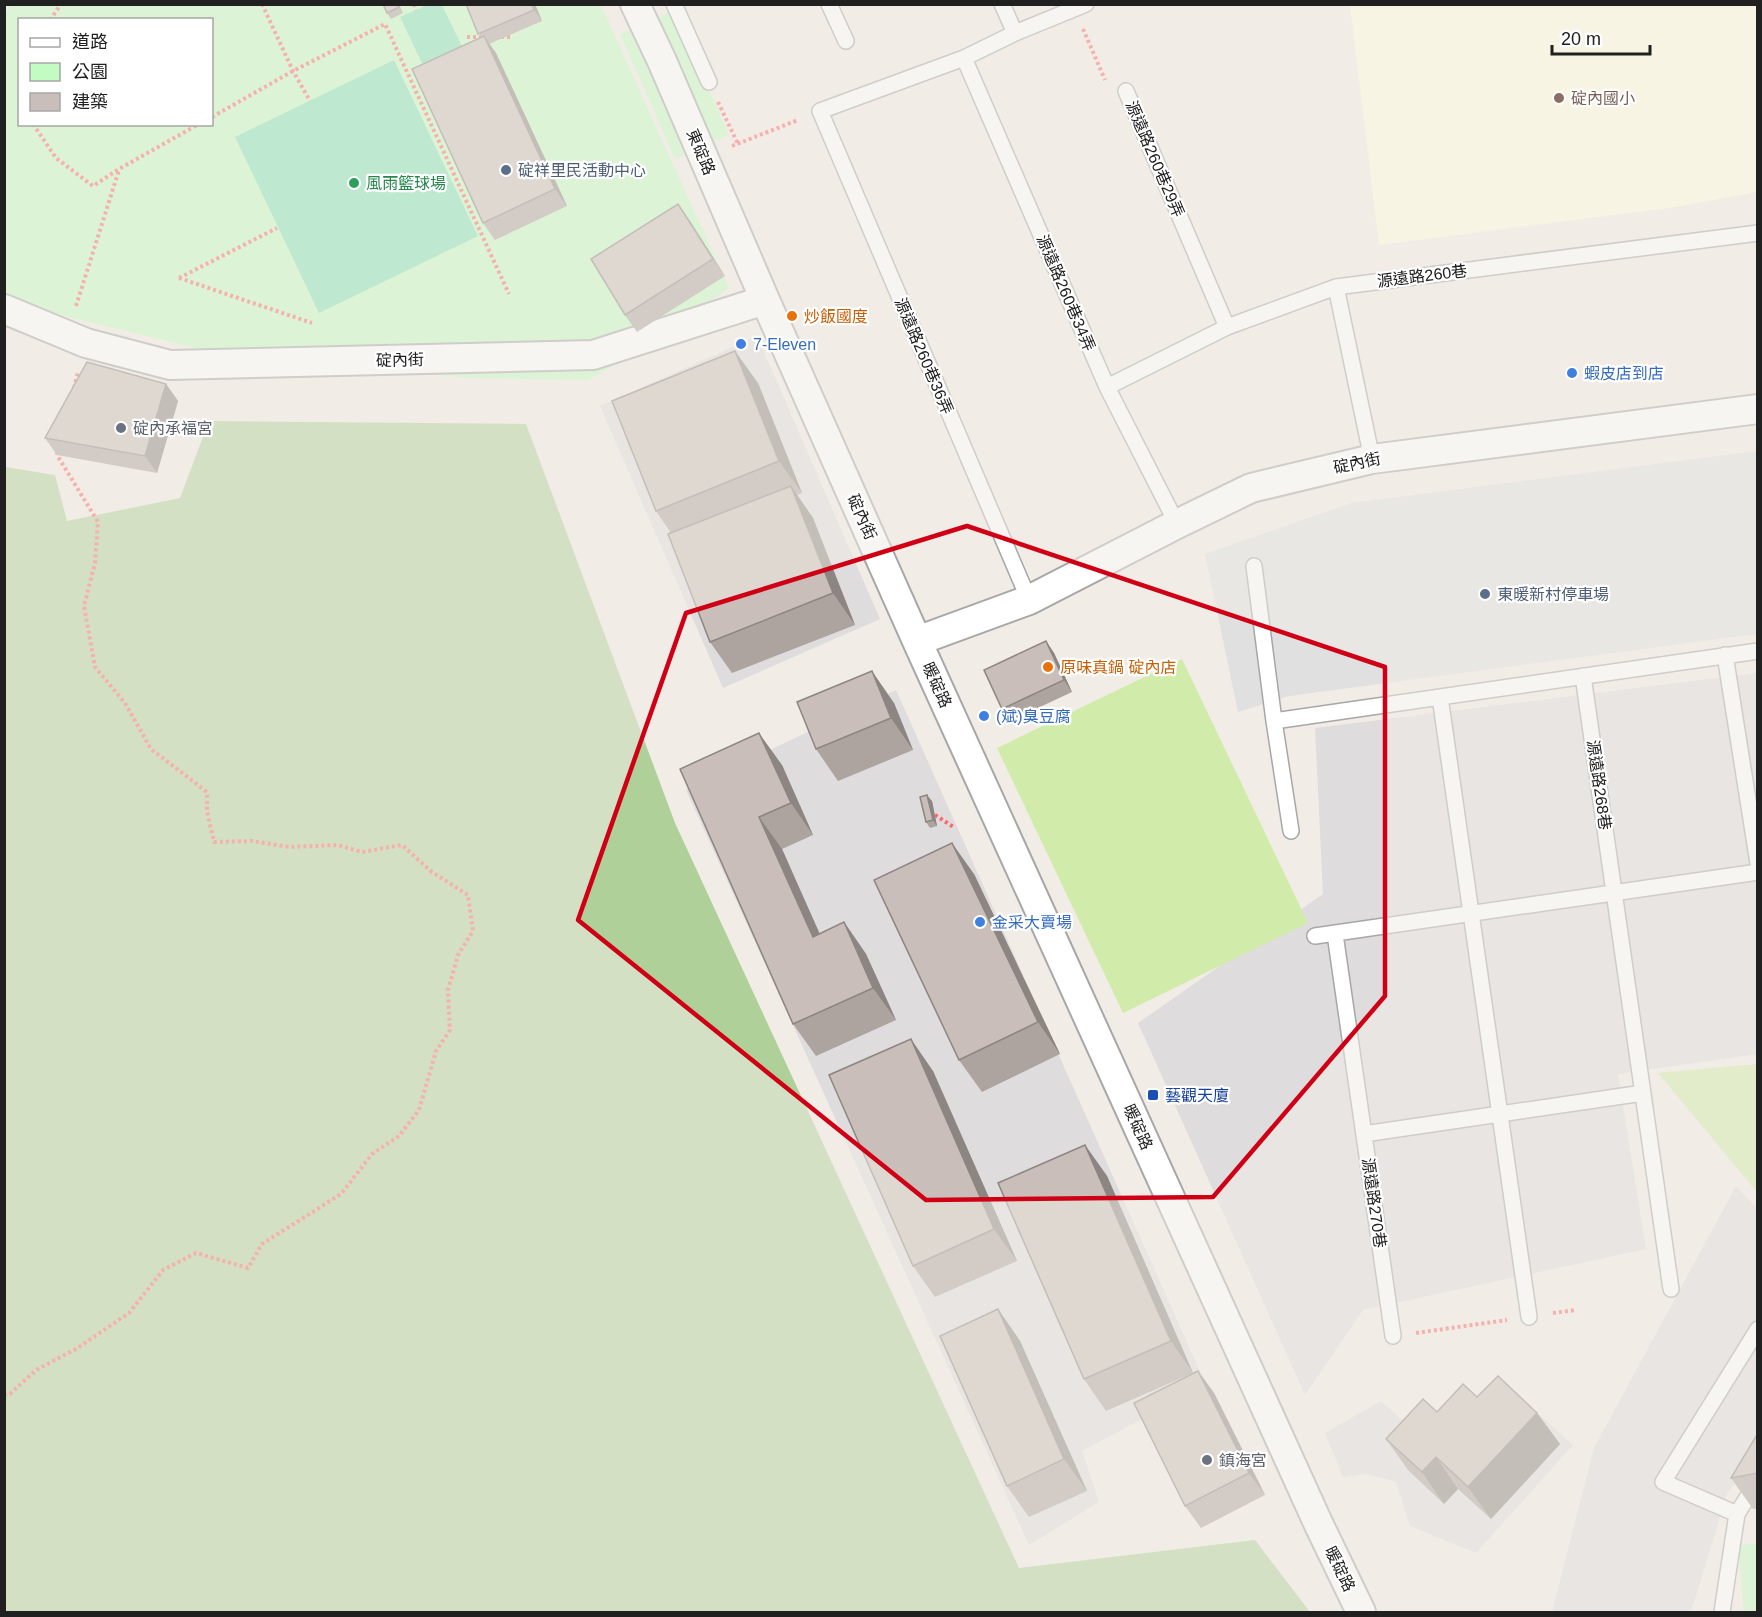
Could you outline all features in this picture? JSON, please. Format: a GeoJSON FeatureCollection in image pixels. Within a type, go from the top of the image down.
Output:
{"type":"FeatureCollection","features":[{"type":"Feature","properties":{"kind":"street","name":"東碇路"},"geometry":{"type":"LineString","coordinates":[[635,4],[662,61],[765,300]]}},
{"type":"Feature","properties":{"kind":"street","name":"碇內街"},"geometry":{"type":"LineString","coordinates":[[4,309],[86,343],[170,365],[593,355],[765,300],[917,641],[1029,600],[1251,488],[1372,459],[1758,409]]}},
{"type":"Feature","properties":{"kind":"street","name":"暖碇路"},"geometry":{"type":"LineString","coordinates":[[917,641],[1319,1525],[1361,1612]]}},
{"type":"Feature","properties":{"kind":"lane"},"geometry":{"type":"LineString","coordinates":[[674,4],[709,82]]}},
{"type":"Feature","properties":{"kind":"lane"},"geometry":{"type":"LineString","coordinates":[[829,4],[846,41]]}},
{"type":"Feature","properties":{"kind":"lane"},"geometry":{"type":"LineString","coordinates":[[1002,4],[1015,33]]}},
{"type":"Feature","properties":{"kind":"lane"},"geometry":{"type":"LineString","coordinates":[[820,111],[964,58],[1015,33],[1080,7]]}},
{"type":"Feature","properties":{"kind":"lane","name":"源遠路260巷34弄"},"geometry":{"type":"LineString","coordinates":[[964,58],[1107,387],[1177,524]]}},
{"type":"Feature","properties":{"kind":"lane","name":"源遠路260巷29弄"},"geometry":{"type":"LineString","coordinates":[[1126,90],[1227,327]]}},
{"type":"Feature","properties":{"kind":"lane","name":"源遠路260巷36弄"},"geometry":{"type":"LineString","coordinates":[[820,111],[1029,600]]}},
{"type":"Feature","properties":{"kind":"lane","name":"源遠路260巷"},"geometry":{"type":"LineString","coordinates":[[1107,387],[1227,327],[1336,287],[1758,233]]}},
{"type":"Feature","properties":{"kind":"lane"},"geometry":{"type":"LineString","coordinates":[[1336,287],[1372,459]]}},
{"type":"Feature","properties":{"kind":"lane"},"geometry":{"type":"LineString","coordinates":[[1254,566],[1291,831]]}},
{"type":"Feature","properties":{"kind":"lane"},"geometry":{"type":"LineString","coordinates":[[1275,721],[1758,651]]}},
{"type":"Feature","properties":{"kind":"lane"},"geometry":{"type":"LineString","coordinates":[[1725,656],[1758,863]]}},
{"type":"Feature","properties":{"kind":"lane","name":"源遠路268巷"},"geometry":{"type":"LineString","coordinates":[[1583,676],[1615,893]]}},
{"type":"Feature","properties":{"kind":"lane"},"geometry":{"type":"LineString","coordinates":[[1440,697],[1529,1317]]}},
{"type":"Feature","properties":{"kind":"lane"},"geometry":{"type":"LineString","coordinates":[[1315,936],[1758,872]]}},
{"type":"Feature","properties":{"kind":"lane"},"geometry":{"type":"LineString","coordinates":[[1615,893],[1671,1289]]}},
{"type":"Feature","properties":{"kind":"lane","name":"源遠路270巷"},"geometry":{"type":"LineString","coordinates":[[1335,934],[1393,1336]]}},
{"type":"Feature","properties":{"kind":"lane"},"geometry":{"type":"LineString","coordinates":[[1364,1134],[1643,1093]]}},
{"type":"Feature","properties":{"kind":"lane"},"geometry":{"type":"LineString","coordinates":[[1737,1514],[1663,1482],[1758,1329]]}},
{"type":"Feature","properties":{"kind":"lane"},"geometry":{"type":"LineString","coordinates":[[1722,1612],[1737,1514],[1758,1480]]}},
{"type":"Feature","properties":{"kind":"path"},"geometry":{"type":"LineString","coordinates":[[52,18],[61,4]]}},
{"type":"Feature","properties":{"kind":"path"},"geometry":{"type":"LineString","coordinates":[[262,4],[293,71],[310,101]]}},
{"type":"Feature","properties":{"kind":"path"},"geometry":{"type":"LineString","coordinates":[[414,4],[416,10]]}},
{"type":"Feature","properties":{"kind":"path","name":"源遠路260巷29弄"},"geometry":{"type":"LineString","coordinates":[[1080,7],[1111,95],[1126,90]]}},
{"type":"Feature","properties":{"kind":"path"},"geometry":{"type":"LineString","coordinates":[[213,116],[293,71],[385,24],[509,294]]}},
{"type":"Feature","properties":{"kind":"path"},"geometry":{"type":"LineString","coordinates":[[467,37],[490,37]]}},
{"type":"Feature","properties":{"kind":"path"},"geometry":{"type":"LineString","coordinates":[[501,37],[512,37]]}},
{"type":"Feature","properties":{"kind":"path"},"geometry":{"type":"LineString","coordinates":[[709,82],[738,144]]}},
{"type":"Feature","properties":{"kind":"path"},"geometry":{"type":"LineString","coordinates":[[729,147],[820,111]]}},
{"type":"Feature","properties":{"kind":"path"},"geometry":{"type":"LineString","coordinates":[[34,126],[56,158],[93,186],[196,126]]}},
{"type":"Feature","properties":{"kind":"path"},"geometry":{"type":"LineString","coordinates":[[76,306],[119,170]]}},
{"type":"Feature","properties":{"kind":"path"},"geometry":{"type":"LineString","coordinates":[[277,228],[179,278],[312,323]]}},
{"type":"Feature","properties":{"kind":"path"},"geometry":{"type":"LineString","coordinates":[[71,399],[86,343]]}},
{"type":"Feature","properties":{"kind":"path"},"geometry":{"type":"LineString","coordinates":[[4,1395],[10,1394],[36,1370],[76,1348],[129,1312],[163,1270],[196,1253],[248,1268],[262,1244],[341,1194],[372,1154],[399,1136],[420,1110],[436,1051],[450,1030],[447,990],[458,955],[473,931],[468,895],[432,872],[402,845],[362,852],[338,845],[289,847],[252,841],[214,842],[207,811],[207,792],[151,749],[125,703],[94,668],[84,606],[95,563],[98,522],[57,455],[59,444]]}},
{"type":"Feature","properties":{"kind":"path"},"geometry":{"type":"LineString","coordinates":[[935,815],[955,828]]}},
{"type":"Feature","properties":{"kind":"path"},"geometry":{"type":"LineString","coordinates":[[1393,1336],[1576,1310]]}},
{"type":"Feature","properties":{"kind":"highlighted area"},"geometry":{"type":"Polygon","coordinates":[[[967,526],[1385,667],[1385,996],[1213,1197],[926,1200],[578,920],[686,613],[967,526]]]}},
{"type":"Feature","properties":{"kind":"shaded area","name":"碇內國小"},"geometry":{"type":"Polygon","coordinates":[[[1350,5],[1757,5],[1757,192],[1670,208],[1379,245],[1350,5]]]}},
{"type":"Feature","properties":{"kind":"shaded area"},"geometry":{"type":"Polygon","coordinates":[[[757,336],[880,619],[723,688],[600,406],[757,336]]]}},
{"type":"Feature","properties":{"kind":"shaded area","name":"東暖新村停車場"},"geometry":{"type":"Polygon","coordinates":[[[1757,451],[1757,634],[1289,696],[1238,712],[1205,554],[1351,503],[1757,451]]]}},
{"type":"Feature","properties":{"kind":"shaded area"},"geometry":{"type":"Polygon","coordinates":[[[1757,673],[1757,1054],[1618,1074],[1646,1249],[1363,1310],[1305,1395],[1138,1023],[1323,894],[1315,728],[1757,673]]]}},
{"type":"Feature","properties":{"kind":"shaded area"},"geometry":{"type":"Polygon","coordinates":[[[896,690],[1206,1385],[1082,1451],[1099,1502],[1029,1545],[686,790],[896,690]]]}},
{"type":"Feature","properties":{"kind":"shaded area"},"geometry":{"type":"Polygon","coordinates":[[[1736,1186],[1757,1209],[1757,1449],[1727,1494],[1691,1612],[1552,1612],[1594,1448],[1736,1186]]]}},
{"type":"Feature","properties":{"kind":"shaded area"},"geometry":{"type":"Polygon","coordinates":[[[1522,1399],[1573,1445],[1476,1553],[1410,1526],[1396,1482],[1367,1474],[1343,1477],[1325,1433],[1381,1401],[1425,1441],[1522,1399]]]}},
{"type":"Feature","properties":{"kind":"green space"},"geometry":{"type":"Polygon","coordinates":[[[11,4],[601,5],[729,288],[626,359],[588,380],[468,378],[196,348],[72,318],[5,297],[4,16],[11,4]]]}},
{"type":"Feature","properties":{"kind":"green space"},"geometry":{"type":"Polygon","coordinates":[[[427,5],[442,5],[468,59],[429,78],[400,17],[427,5]]]}},
{"type":"Feature","properties":{"kind":"green space"},"geometry":{"type":"Polygon","coordinates":[[[675,10],[729,135],[675,159],[620,34],[675,10]]]}},
{"type":"Feature","properties":{"kind":"green space","name":"風雨籃球場"},"geometry":{"type":"Polygon","coordinates":[[[394,60],[478,236],[319,313],[235,137],[394,60]]]}},
{"type":"Feature","properties":{"kind":"green space"},"geometry":{"type":"Polygon","coordinates":[[[209,421],[526,424],[675,823],[1019,1568],[1255,1540],[1310,1612],[5,1612],[5,467],[55,475],[67,521],[180,498],[209,421]]]}},
{"type":"Feature","properties":{"kind":"green space"},"geometry":{"type":"Polygon","coordinates":[[[1182,659],[1308,923],[1123,1013],[997,748],[1182,659]]]}},
{"type":"Feature","properties":{"kind":"green space"},"geometry":{"type":"Polygon","coordinates":[[[1758,1064],[1757,1192],[1658,1073],[1758,1064]]]}},
{"type":"Feature","properties":{"kind":"green space"},"geometry":{"type":"Polygon","coordinates":[[[1757,1543],[1757,1612],[1744,1612],[1738,1546],[1757,1543]]]}},
{"type":"Feature","properties":{"kind":"building"},"geometry":{"type":"Polygon","coordinates":[[[383,4],[398,4],[399,7],[387,13],[383,4]]]}},
{"type":"Feature","properties":{"kind":"building"},"geometry":{"type":"Polygon","coordinates":[[[466,4],[532,4],[534,10],[478,34],[466,4]]]}},
{"type":"Feature","properties":{"kind":"building","name":"碇祥里民活動中心"},"geometry":{"type":"Polygon","coordinates":[[[484,36],[555,189],[483,223],[412,69],[484,36]]]}},
{"type":"Feature","properties":{"kind":"building"},"geometry":{"type":"Polygon","coordinates":[[[678,204],[713,259],[625,315],[591,259],[678,204]]]}},
{"type":"Feature","properties":{"kind":"building"},"geometry":{"type":"Polygon","coordinates":[[[735,351],[779,461],[656,511],[612,401],[735,351]]]}},
{"type":"Feature","properties":{"kind":"building","name":"碇內承福宮"},"geometry":{"type":"Polygon","coordinates":[[[87,362],[166,384],[145,456],[45,438],[87,362]]]}},
{"type":"Feature","properties":{"kind":"building"},"geometry":{"type":"Polygon","coordinates":[[[791,486],[833,593],[710,642],[668,534],[791,486]]]}},
{"type":"Feature","properties":{"kind":"building"},"geometry":{"type":"Polygon","coordinates":[[[1046,641],[1064,680],[1002,709],[984,670],[1046,641]]]}},
{"type":"Feature","properties":{"kind":"building"},"geometry":{"type":"Polygon","coordinates":[[[872,671],[891,718],[816,749],[797,702],[872,671]]]}},
{"type":"Feature","properties":{"kind":"building"},"geometry":{"type":"Polygon","coordinates":[[[759,733],[791,803],[759,817],[813,937],[844,922],[873,988],[793,1024],[680,769],[759,733]]]}},
{"type":"Feature","properties":{"kind":"building"},"geometry":{"type":"Polygon","coordinates":[[[927,795],[933,820],[926,822],[920,797],[927,795]]]}},
{"type":"Feature","properties":{"kind":"building"},"geometry":{"type":"Polygon","coordinates":[[[952,843],[1038,1022],[959,1060],[874,880],[952,843]]]}},
{"type":"Feature","properties":{"kind":"building"},"geometry":{"type":"Polygon","coordinates":[[[911,1039],[994,1229],[913,1266],[829,1075],[911,1039]]]}},
{"type":"Feature","properties":{"kind":"building"},"geometry":{"type":"Polygon","coordinates":[[[1085,1145],[1171,1341],[1084,1379],[998,1183],[1085,1145]]]}},
{"type":"Feature","properties":{"kind":"building"},"geometry":{"type":"Polygon","coordinates":[[[998,1309],[1064,1459],[1007,1486],[940,1336],[998,1309]]]}},
{"type":"Feature","properties":{"kind":"building","name":"鎮海宮"},"geometry":{"type":"Polygon","coordinates":[[[1198,1371],[1249,1473],[1185,1506],[1134,1403],[1198,1371]]]}},
{"type":"Feature","properties":{"kind":"building"},"geometry":{"type":"Polygon","coordinates":[[[1498,1376],[1537,1413],[1468,1487],[1436,1457],[1422,1472],[1386,1439],[1423,1399],[1437,1412],[1463,1384],[1477,1397],[1498,1376]]]}},
{"type":"Feature","properties":{"kind":"building"},"geometry":{"type":"Polygon","coordinates":[[[1758,1433],[1758,1473],[1731,1478],[1758,1433]]]}},
{"type":"Feature","properties":{"kind":"place","name":"碇內國小"},"geometry":{"type":"Point","coordinates":[1559,98]}},
{"type":"Feature","properties":{"kind":"place","name":"碇祥里民活動中心"},"geometry":{"type":"Point","coordinates":[506,170]}},
{"type":"Feature","properties":{"kind":"place","name":"風雨籃球場"},"geometry":{"type":"Point","coordinates":[354,183]}},
{"type":"Feature","properties":{"kind":"place","name":"炒飯國度"},"geometry":{"type":"Point","coordinates":[792,316]}},
{"type":"Feature","properties":{"kind":"place","name":"7-Eleven"},"geometry":{"type":"Point","coordinates":[741,344]}},
{"type":"Feature","properties":{"kind":"place","name":"蝦皮店到店"},"geometry":{"type":"Point","coordinates":[1572,373]}},
{"type":"Feature","properties":{"kind":"place","name":"碇內承福宮"},"geometry":{"type":"Point","coordinates":[121,428]}},
{"type":"Feature","properties":{"kind":"place","name":"東暖新村停車場"},"geometry":{"type":"Point","coordinates":[1485,594]}},
{"type":"Feature","properties":{"kind":"place","name":"原味真鍋 碇內店"},"geometry":{"type":"Point","coordinates":[1048,667]}},
{"type":"Feature","properties":{"kind":"place","name":"(斌)臭豆腐"},"geometry":{"type":"Point","coordinates":[984,716]}},
{"type":"Feature","properties":{"kind":"place","name":"金采大賣場"},"geometry":{"type":"Point","coordinates":[980,922]}},
{"type":"Feature","properties":{"kind":"place","name":"藝觀天廈"},"geometry":{"type":"Point","coordinates":[1153,1095]}},
{"type":"Feature","properties":{"kind":"place","name":"鎮海宮"},"geometry":{"type":"Point","coordinates":[1207,1460]}}]}
